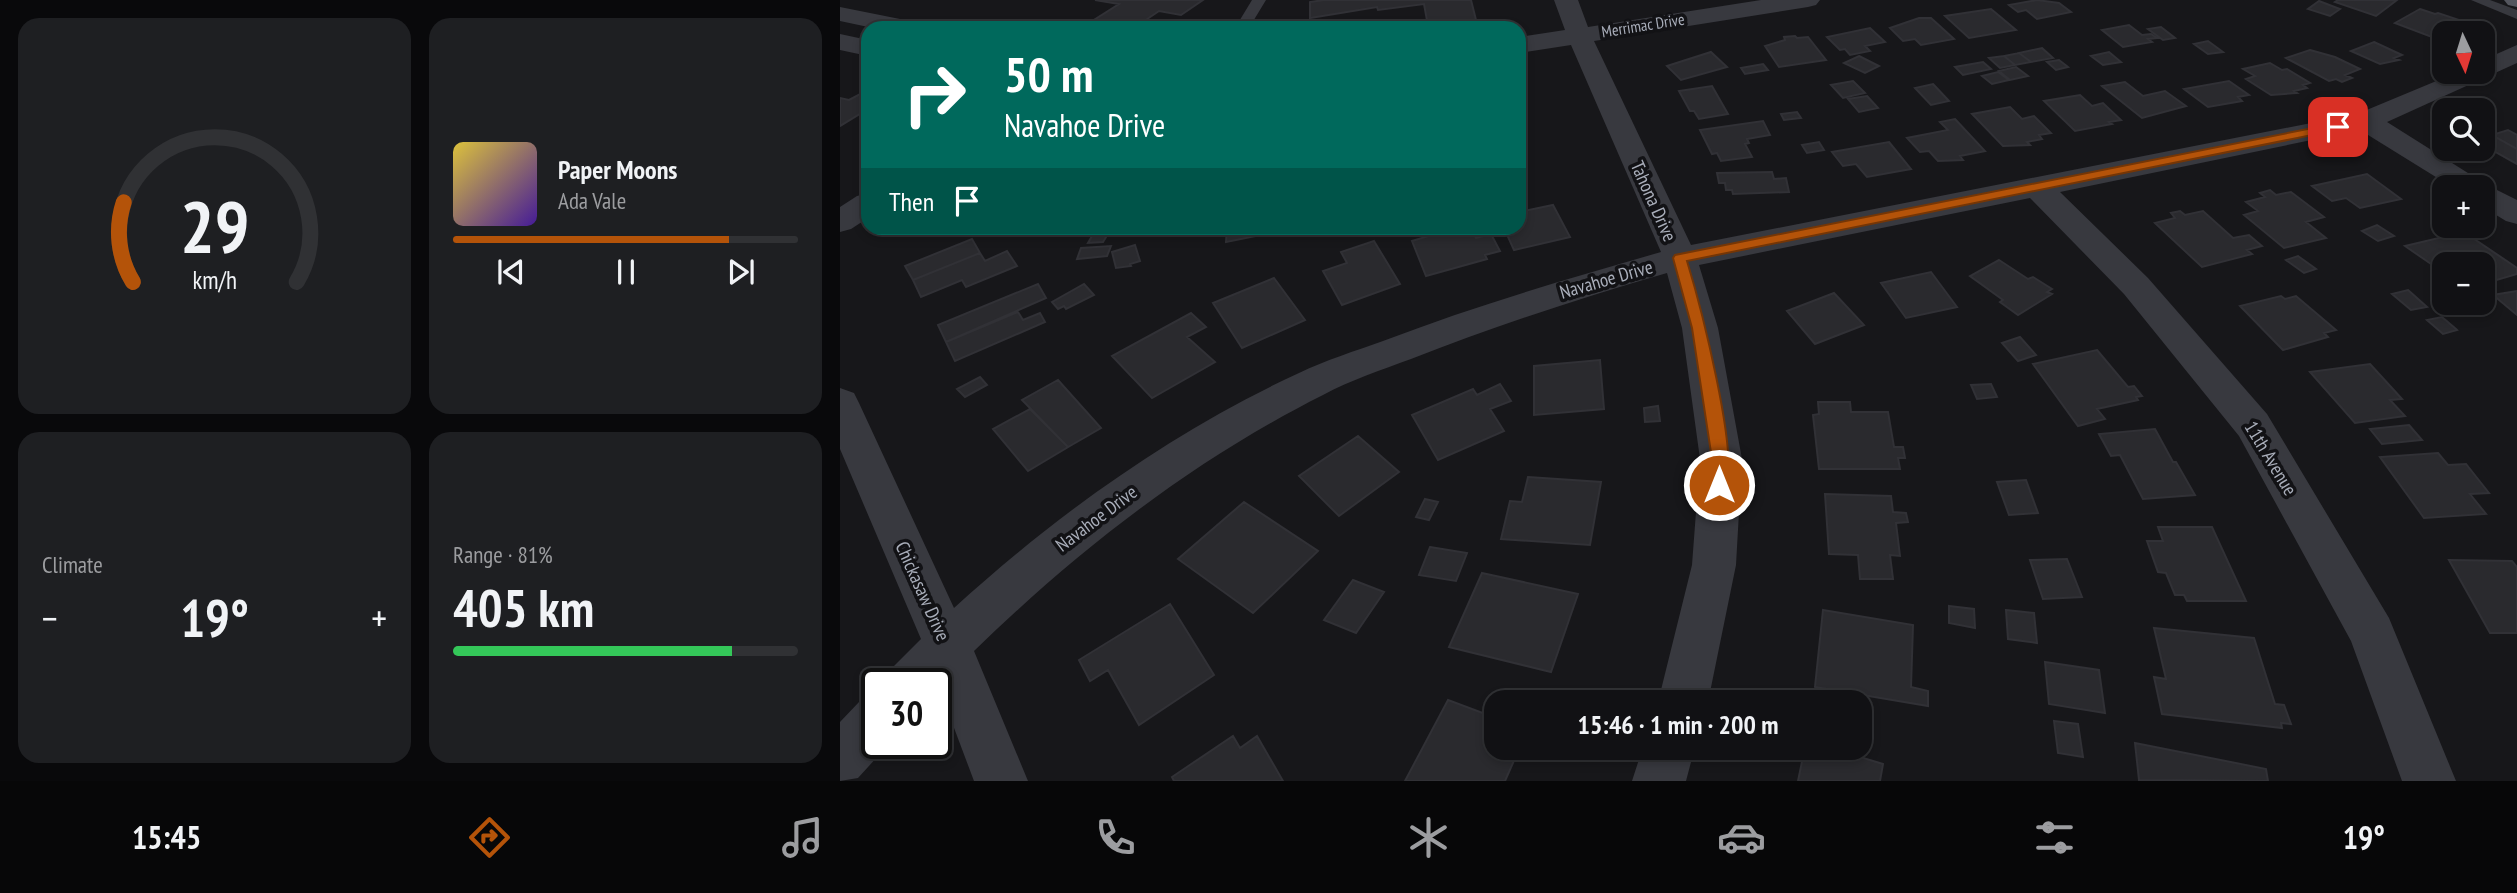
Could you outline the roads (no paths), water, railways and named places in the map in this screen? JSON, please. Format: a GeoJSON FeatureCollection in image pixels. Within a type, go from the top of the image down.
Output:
{"type":"FeatureCollection","features":[{"type":"Feature","properties":{"kind":"street","name":"Tahona Drive"},"geometry":{"type":"LineString","coordinates":[[1566,0],[1579,35],[1680,258],[1700,328],[1721,459],[1714,565],[1686,690]]}},
{"type":"Feature","properties":{"kind":"street","name":"Merrimac Drive"},"geometry":{"type":"LineString","coordinates":[[1526,44],[1808,0]]}},
{"type":"Feature","properties":{"kind":"street"},"geometry":{"type":"LineString","coordinates":[[840,14],[876,21]]}},
{"type":"Feature","properties":{"kind":"street"},"geometry":{"type":"LineString","coordinates":[[840,42],[861,46]]}},
{"type":"Feature","properties":{"kind":"street","name":"Navahoe Drive"},"geometry":{"type":"LineString","coordinates":[[2496,64],[2517,53]]}},
{"type":"Feature","properties":{"kind":"street","name":"Navahoe Drive"},"geometry":{"type":"LineString","coordinates":[[925,668],[947,644],[1045,557],[1154,475],[1221,431],[1300,389],[1441,332],[1571,288],[1680,258],[2365,121],[2452,84]]}},
{"type":"Feature","properties":{"kind":"street"},"geometry":{"type":"LineString","coordinates":[[2365,121],[2453,175]]}},
{"type":"Feature","properties":{"kind":"street","name":"11th Avenue"},"geometry":{"type":"LineString","coordinates":[[2036,187],[2136,286],[2253,425],[2372,633],[2429,781]]}},
{"type":"Feature","properties":{"kind":"street"},"geometry":{"type":"LineString","coordinates":[[2495,200],[2517,214]]}},
{"type":"Feature","properties":{"kind":"street"},"geometry":{"type":"LineString","coordinates":[[840,222],[861,208]]}},
{"type":"Feature","properties":{"kind":"street","name":"Chickasaw Drive"},"geometry":{"type":"LineString","coordinates":[[840,403],[947,644],[1001,781]]}},
{"type":"Feature","properties":{"kind":"street"},"geometry":{"type":"LineString","coordinates":[[840,760],[861,737]]}},
{"type":"Feature","properties":{"kind":"street"},"geometry":{"type":"LineString","coordinates":[[1659,781],[1665,760]]}},
{"type":"Feature","properties":{"kind":"lane"},"geometry":{"type":"LineString","coordinates":[[1246,21],[1259,0]]}},
{"type":"Feature","properties":{"kind":"lane"},"geometry":{"type":"LineString","coordinates":[[2478,0],[2517,15]]}}]}
